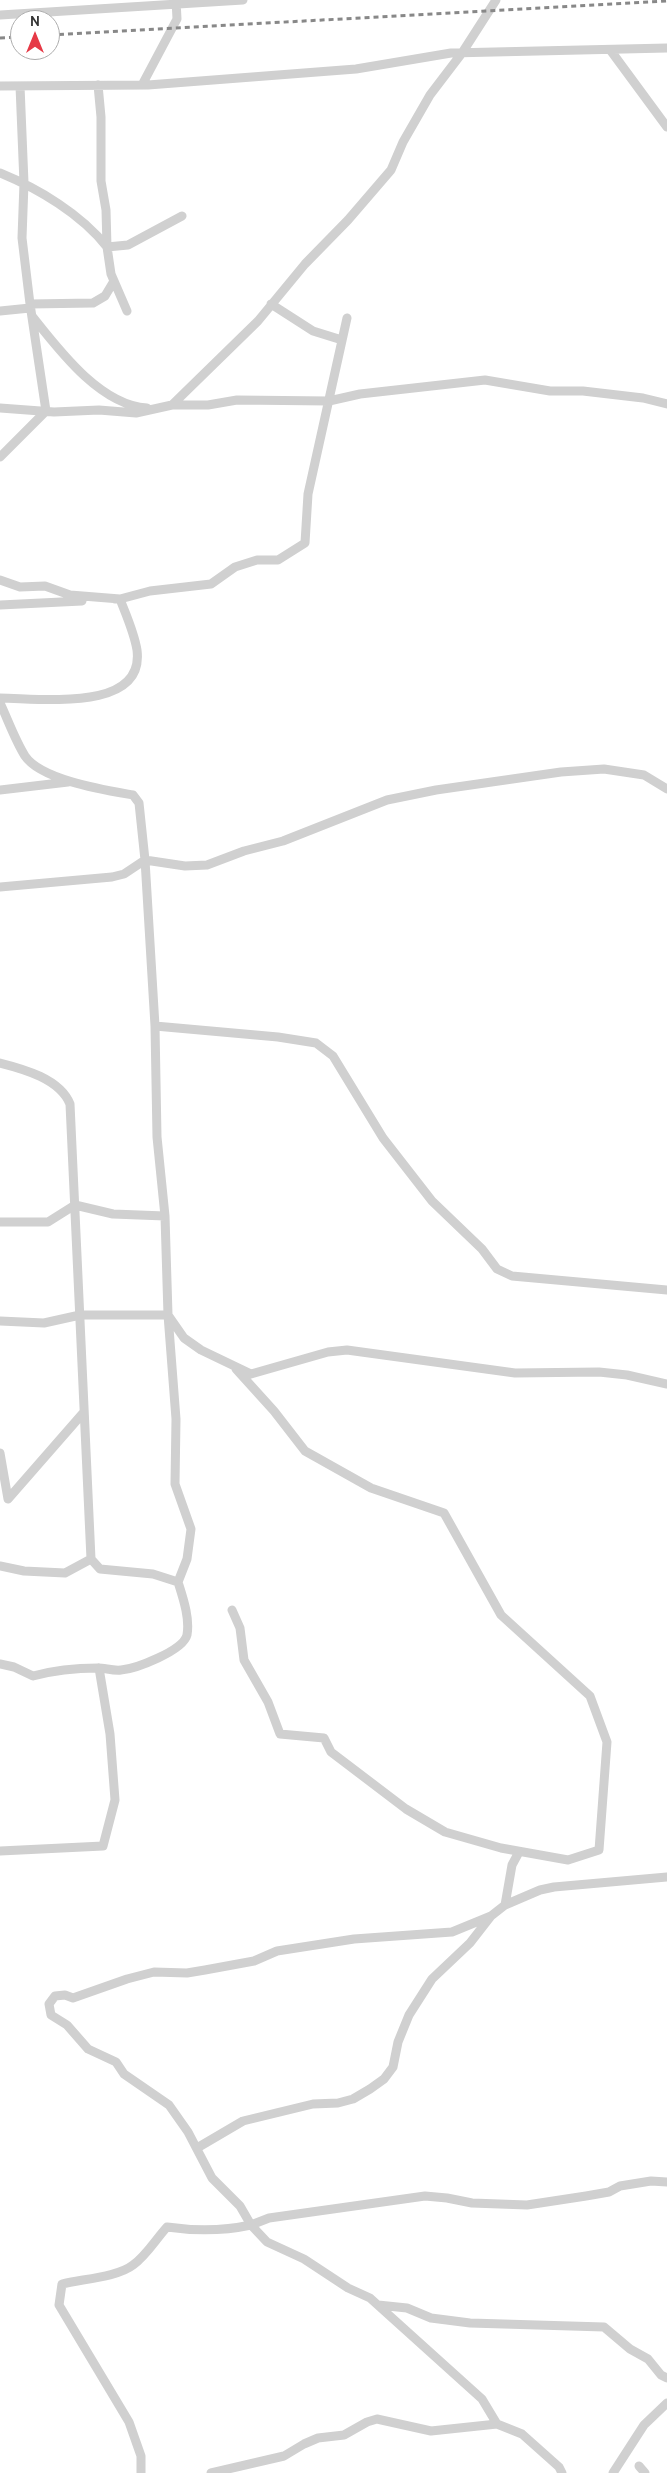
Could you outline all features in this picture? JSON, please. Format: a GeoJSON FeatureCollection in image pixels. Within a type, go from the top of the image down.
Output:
{"type":"FeatureCollection","features":[{"type":"Feature","properties":{"kind":"street"},"geometry":{"type":"LineString","coordinates":[[0,15],[176,2],[243,0]]}},
{"type":"Feature","properties":{"kind":"street"},"geometry":{"type":"LineString","coordinates":[[172,405],[233,347],[391,170],[403,142],[430,95],[462,53],[496,0]]}},
{"type":"Feature","properties":{"kind":"street"},"geometry":{"type":"LineString","coordinates":[[142,85],[177,19],[176,2]]}},
{"type":"Feature","properties":{"kind":"street"},"geometry":{"type":"LineString","coordinates":[[0,86],[142,85],[356,69],[462,53],[611,51],[667,48]]}},
{"type":"Feature","properties":{"kind":"street"},"geometry":{"type":"LineString","coordinates":[[611,51],[667,127]]}},
{"type":"Feature","properties":{"kind":"street"},"geometry":{"type":"LineString","coordinates":[[98,85],[101,181],[106,210],[107,248],[114,281],[127,310]]}},
{"type":"Feature","properties":{"kind":"street"},"geometry":{"type":"LineString","coordinates":[[20,86],[24,183],[22,238],[30,309],[46,411]]}},
{"type":"Feature","properties":{"kind":"street"},"geometry":{"type":"LineString","coordinates":[[0,173],[24,183],[93,229],[107,248]]}},
{"type":"Feature","properties":{"kind":"street"},"geometry":{"type":"LineString","coordinates":[[107,248],[128,245],[182,216]]}},
{"type":"Feature","properties":{"kind":"street"},"geometry":{"type":"LineString","coordinates":[[0,311],[93,303],[105,296],[114,281]]}},
{"type":"Feature","properties":{"kind":"street"},"geometry":{"type":"LineString","coordinates":[[271,304],[313,331],[342,340]]}},
{"type":"Feature","properties":{"kind":"street"},"geometry":{"type":"LineString","coordinates":[[30,309],[72,366],[99,389],[137,407],[157,408]]}},
{"type":"Feature","properties":{"kind":"street"},"geometry":{"type":"LineString","coordinates":[[0,605],[120,598],[150,591],[211,584],[235,568],[257,560],[278,560],[305,543],[308,494],[347,318]]}},
{"type":"Feature","properties":{"kind":"street"},"geometry":{"type":"LineString","coordinates":[[0,408],[46,411],[99,410],[136,414],[172,405],[208,405],[237,400],[329,401],[360,394],[485,380],[550,391],[643,398],[667,404]]}},
{"type":"Feature","properties":{"kind":"street"},"geometry":{"type":"LineString","coordinates":[[643,398],[667,396]]}},
{"type":"Feature","properties":{"kind":"street"},"geometry":{"type":"LineString","coordinates":[[0,457],[46,411]]}},
{"type":"Feature","properties":{"kind":"street"},"geometry":{"type":"LineString","coordinates":[[0,580],[20,587],[45,586],[70,595],[120,598]]}},
{"type":"Feature","properties":{"kind":"street"},"geometry":{"type":"LineString","coordinates":[[0,698],[90,697],[108,694],[122,688],[132,679],[137,663],[137,651],[120,598]]}},
{"type":"Feature","properties":{"kind":"street"},"geometry":{"type":"LineString","coordinates":[[0,703],[26,757],[38,768],[68,782],[133,795],[137,798],[145,860],[155,1026],[157,1137],[165,1216],[168,1315],[176,1419],[175,1484],[191,1529],[188,1558],[178,1582],[186,1611],[186,1636],[180,1645],[163,1657],[122,1670],[99,1668],[55,1670],[33,1676],[0,1664]]}},
{"type":"Feature","properties":{"kind":"street"},"geometry":{"type":"LineString","coordinates":[[0,887],[112,878],[124,874],[145,860],[185,866],[207,865],[244,851],[283,841],[387,800],[436,790],[560,772],[604,768],[644,775],[667,789]]}},
{"type":"Feature","properties":{"kind":"street"},"geometry":{"type":"LineString","coordinates":[[0,790],[68,782]]}},
{"type":"Feature","properties":{"kind":"street"},"geometry":{"type":"LineString","coordinates":[[155,1026],[316,1043],[333,1056],[383,1138],[432,1201],[482,1249],[497,1269],[512,1276],[667,1290]]}},
{"type":"Feature","properties":{"kind":"street"},"geometry":{"type":"LineString","coordinates":[[0,1062],[38,1076],[66,1093],[72,1116],[92,1558],[100,1569],[153,1574],[178,1582]]}},
{"type":"Feature","properties":{"kind":"street"},"geometry":{"type":"LineString","coordinates":[[0,1222],[48,1222],[75,1205],[113,1214],[165,1216]]}},
{"type":"Feature","properties":{"kind":"street"},"geometry":{"type":"LineString","coordinates":[[0,1321],[44,1323],[80,1315],[168,1315]]}},
{"type":"Feature","properties":{"kind":"street"},"geometry":{"type":"LineString","coordinates":[[168,1315],[184,1338],[201,1350],[236,1369],[251,1374],[328,1352],[347,1350],[515,1373],[599,1372],[627,1375],[667,1384]]}},
{"type":"Feature","properties":{"kind":"street"},"geometry":{"type":"LineString","coordinates":[[232,1610],[240,1628],[244,1660],[268,1702],[280,1734],[324,1738],[331,1752],[406,1808],[445,1832],[519,1852],[568,1860],[599,1850],[607,1742],[590,1696],[501,1615],[444,1513],[371,1488],[305,1451],[269,1404],[236,1369]]}},
{"type":"Feature","properties":{"kind":"street"},"geometry":{"type":"LineString","coordinates":[[0,1453],[8,1499],[84,1412]]}},
{"type":"Feature","properties":{"kind":"street"},"geometry":{"type":"LineString","coordinates":[[0,1566],[24,1571],[65,1573],[92,1558]]}},
{"type":"Feature","properties":{"kind":"street"},"geometry":{"type":"LineString","coordinates":[[0,1851],[103,1846],[115,1800],[110,1734],[99,1668]]}},
{"type":"Feature","properties":{"kind":"street"},"geometry":{"type":"LineString","coordinates":[[505,1905],[512,1865],[519,1852]]}},
{"type":"Feature","properties":{"kind":"street"},"geometry":{"type":"LineString","coordinates":[[197,2148],[243,2121],[313,2104],[338,2103],[353,2099],[384,2079],[394,2067],[398,2042],[409,2015],[432,1979],[470,1943],[491,1916],[505,1905],[540,1890],[554,1887],[667,1877]]}},
{"type":"Feature","properties":{"kind":"street"},"geometry":{"type":"LineString","coordinates":[[491,1916],[452,1932],[354,1939],[277,1951],[254,1961],[187,1973],[154,1972],[142,1974],[73,1998],[65,1995],[55,1996],[49,2004],[51,2015],[66,2025],[88,2049],[116,2062],[124,2074],[169,2105],[197,2148],[212,2178],[240,2206],[251,2225],[267,2242],[304,2259],[348,2288],[370,2298],[482,2399],[497,2424]]}},
{"type":"Feature","properties":{"kind":"street"},"geometry":{"type":"LineString","coordinates":[[141,2473],[141,2456],[125,2414],[59,2304],[62,2284],[87,2278],[118,2274],[134,2265],[167,2227],[197,2231],[234,2229],[269,2218],[425,2196],[472,2203],[526,2205],[586,2196],[644,2182],[667,2182]]}},
{"type":"Feature","properties":{"kind":"street"},"geometry":{"type":"LineString","coordinates":[[378,2305],[407,2308],[431,2318],[470,2323],[604,2327],[630,2349],[648,2359],[661,2375],[667,2378]]}},
{"type":"Feature","properties":{"kind":"street"},"geometry":{"type":"LineString","coordinates":[[613,2473],[644,2425],[667,2403]]}},
{"type":"Feature","properties":{"kind":"street"},"geometry":{"type":"LineString","coordinates":[[211,2473],[284,2456],[318,2438],[344,2435],[367,2422],[377,2419],[432,2431],[497,2424],[522,2434],[559,2467],[562,2473]]}},
{"type":"Feature","properties":{"kind":"railway"},"geometry":{"type":"LineString","coordinates":[[60,34],[667,1]]}},
{"type":"Feature","properties":{"kind":"railway"},"geometry":{"type":"LineString","coordinates":[[0,38],[10,38]]}}]}
